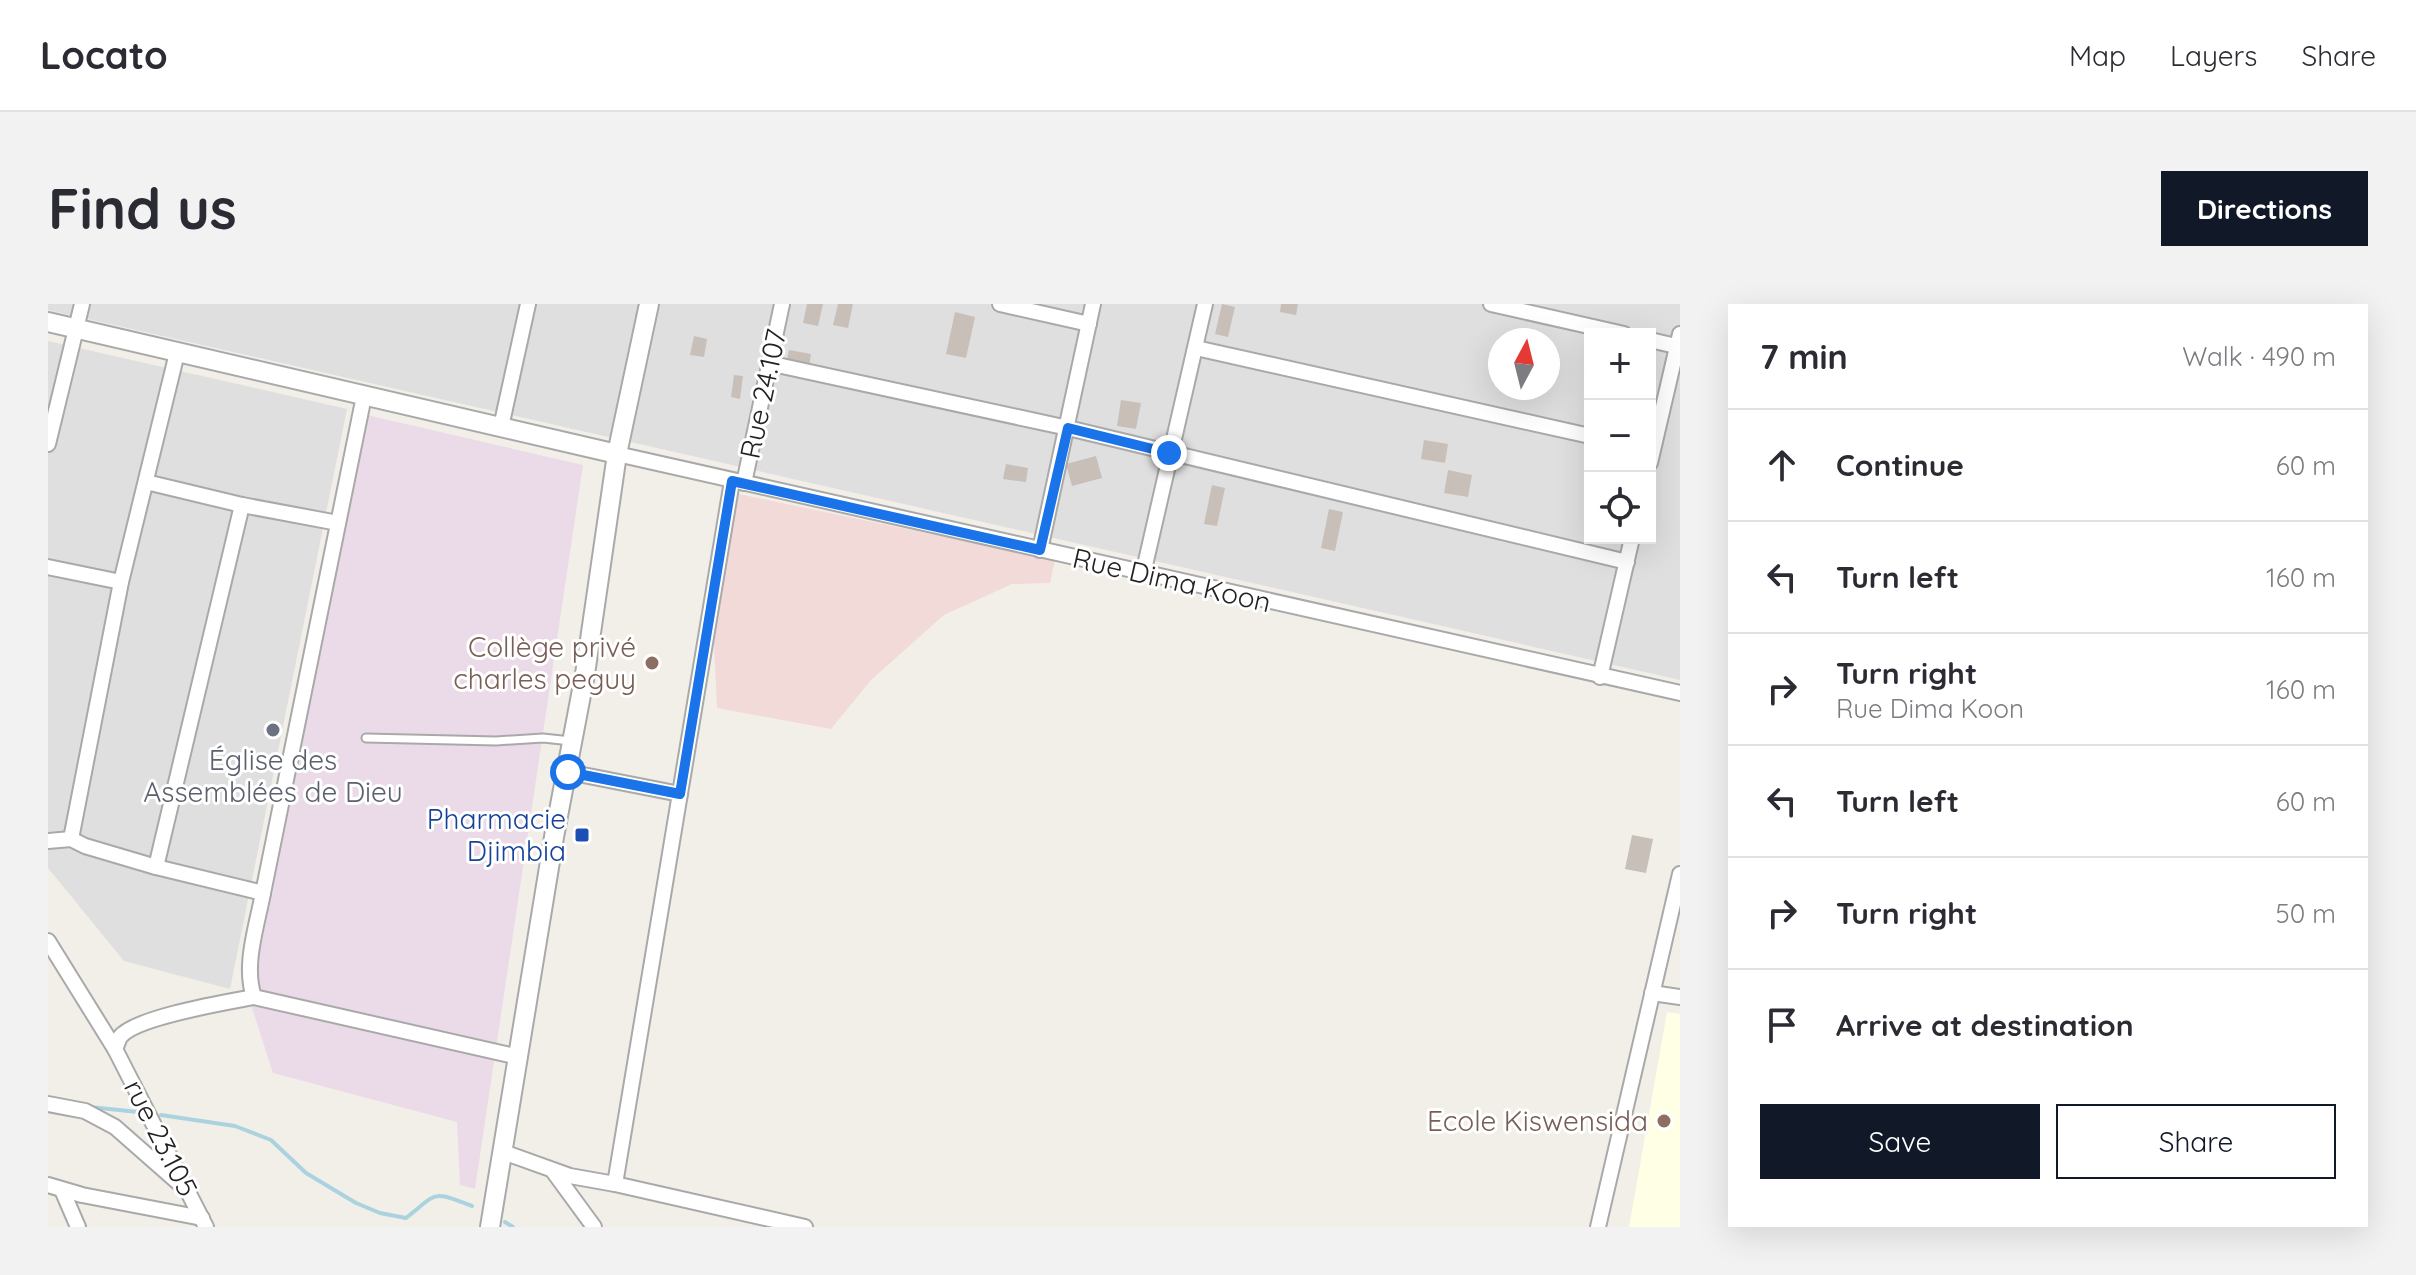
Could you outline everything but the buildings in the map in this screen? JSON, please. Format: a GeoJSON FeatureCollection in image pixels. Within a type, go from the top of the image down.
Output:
{"type":"FeatureCollection","features":[{"type":"Feature","properties":{"kind":"street"},"geometry":{"type":"LineString","coordinates":[[48,444],[82,304]]}},
{"type":"Feature","properties":{"kind":"street"},"geometry":{"type":"LineString","coordinates":[[501,427],[526,304]]}},
{"type":"Feature","properties":{"kind":"street"},"geometry":{"type":"LineString","coordinates":[[490,1227],[554,837],[568,772],[617,454],[649,304]]}},
{"type":"Feature","properties":{"kind":"street","name":"Rue 24.107"},"geometry":{"type":"LineString","coordinates":[[615,1184],[680,794],[738,482],[782,304]]}},
{"type":"Feature","properties":{"kind":"street"},"geometry":{"type":"LineString","coordinates":[[1000,304],[1089,324]]}},
{"type":"Feature","properties":{"kind":"street"},"geometry":{"type":"LineString","coordinates":[[1040,550],[1093,304]]}},
{"type":"Feature","properties":{"kind":"street"},"geometry":{"type":"LineString","coordinates":[[1143,574],[1205,304]]}},
{"type":"Feature","properties":{"kind":"street"},"geometry":{"type":"LineString","coordinates":[[1491,304],[1597,328]]}},
{"type":"Feature","properties":{"kind":"street"},"geometry":{"type":"LineString","coordinates":[[48,322],[617,454]]}},
{"type":"Feature","properties":{"kind":"street"},"geometry":{"type":"LineString","coordinates":[[1656,340],[1679,342],[1656,434]]}},
{"type":"Feature","properties":{"kind":"street"},"geometry":{"type":"LineString","coordinates":[[1196,348],[1584,435]]}},
{"type":"Feature","properties":{"kind":"street"},"geometry":{"type":"LineString","coordinates":[[71,839],[121,582],[177,353]]}},
{"type":"Feature","properties":{"kind":"street"},"geometry":{"type":"LineString","coordinates":[[768,363],[1068,428],[1627,562]]}},
{"type":"Feature","properties":{"kind":"street"},"geometry":{"type":"LineString","coordinates":[[254,997],[249,974],[263,893],[364,396]]}},
{"type":"Feature","properties":{"kind":"street","name":"Rue Dima Koon"},"geometry":{"type":"LineString","coordinates":[[617,454],[1680,693]]}},
{"type":"Feature","properties":{"kind":"street"},"geometry":{"type":"LineString","coordinates":[[146,482],[242,505],[338,523]]}},
{"type":"Feature","properties":{"kind":"street"},"geometry":{"type":"LineString","coordinates":[[156,867],[242,505]]}},
{"type":"Feature","properties":{"kind":"street"},"geometry":{"type":"LineString","coordinates":[[1600,677],[1631,544]]}},
{"type":"Feature","properties":{"kind":"street"},"geometry":{"type":"LineString","coordinates":[[48,567],[121,582]]}},
{"type":"Feature","properties":{"kind":"street"},"geometry":{"type":"LineString","coordinates":[[568,772],[680,794]]}},
{"type":"Feature","properties":{"kind":"street"},"geometry":{"type":"LineString","coordinates":[[48,841],[71,839],[156,867],[263,893]]}},
{"type":"Feature","properties":{"kind":"street"},"geometry":{"type":"LineString","coordinates":[[1598,1227],[1680,874]]}},
{"type":"Feature","properties":{"kind":"street","name":"rue 23.105"},"geometry":{"type":"LineString","coordinates":[[48,941],[115,1049],[204,1222]]}},
{"type":"Feature","properties":{"kind":"street"},"geometry":{"type":"LineString","coordinates":[[1652,993],[1680,997]]}},
{"type":"Feature","properties":{"kind":"street"},"geometry":{"type":"LineString","coordinates":[[115,1049],[120,1037],[131,1029],[169,1016],[254,997],[519,1057]]}},
{"type":"Feature","properties":{"kind":"street"},"geometry":{"type":"LineString","coordinates":[[48,1104],[85,1111],[115,1127],[188,1190]]}},
{"type":"Feature","properties":{"kind":"street"},"geometry":{"type":"LineString","coordinates":[[503,1152],[553,1171],[805,1227]]}},
{"type":"Feature","properties":{"kind":"street"},"geometry":{"type":"LineString","coordinates":[[553,1171],[594,1227]]}},
{"type":"Feature","properties":{"kind":"street"},"geometry":{"type":"LineString","coordinates":[[55,1188],[204,1222]]}},
{"type":"Feature","properties":{"kind":"street"},"geometry":{"type":"LineString","coordinates":[[55,1188],[78,1227]]}},
{"type":"Feature","properties":{"kind":"lane"},"geometry":{"type":"LineString","coordinates":[[366,738],[496,741],[543,738],[573,741]]}},
{"type":"Feature","properties":{"kind":"shaded area"},"geometry":{"type":"Polygon","coordinates":[[[48,304],[1680,304],[1680,680],[48,310],[48,304]]]}},
{"type":"Feature","properties":{"kind":"shaded area"},"geometry":{"type":"Polygon","coordinates":[[[48,341],[347,409],[230,989],[124,961],[48,868],[48,341]]]}},
{"type":"Feature","properties":{"kind":"shaded area"},"geometry":{"type":"Polygon","coordinates":[[[367,415],[583,465],[475,1189],[460,1185],[457,1122],[273,1073],[250,1002],[367,415]]]}},
{"type":"Feature","properties":{"kind":"shaded area"},"geometry":{"type":"Polygon","coordinates":[[[734,493],[1055,560],[1050,583],[1012,584],[944,615],[871,680],[831,729],[717,708],[713,623],[734,493]]]}},
{"type":"Feature","properties":{"kind":"shaded area","name":"Ecole Kiswensida"},"geometry":{"type":"Polygon","coordinates":[[[1667,1012],[1680,1014],[1680,1227],[1629,1227],[1667,1012]]]}},
{"type":"Feature","properties":{"kind":"waterway"},"geometry":{"type":"LineString","coordinates":[[90,1107],[138,1112]]}},
{"type":"Feature","properties":{"kind":"waterway"},"geometry":{"type":"LineString","coordinates":[[161,1115],[235,1126],[271,1140],[306,1173],[356,1203],[380,1213],[406,1218],[430,1199],[441,1196],[472,1206]]}},
{"type":"Feature","properties":{"kind":"waterway"},"geometry":{"type":"LineString","coordinates":[[505,1222],[513,1227]]}},
{"type":"Feature","properties":{"kind":"place","name":"Collège privé charles peguy"},"geometry":{"type":"Point","coordinates":[652,663]}},
{"type":"Feature","properties":{"kind":"place","name":"Église des Assemblées de Dieu"},"geometry":{"type":"Point","coordinates":[273,730]}},
{"type":"Feature","properties":{"kind":"place","name":"Pharmacie Djimbia"},"geometry":{"type":"Point","coordinates":[582,835]}},
{"type":"Feature","properties":{"kind":"place","name":"Ecole Kiswensida"},"geometry":{"type":"Point","coordinates":[1664,1121]}},
{"type":"Feature","properties":{"kind":"route"},"geometry":{"type":"LineString","coordinates":[[568,772],[680,794],[732,481],[1040,550],[1068,428],[1169,453]]}}]}
